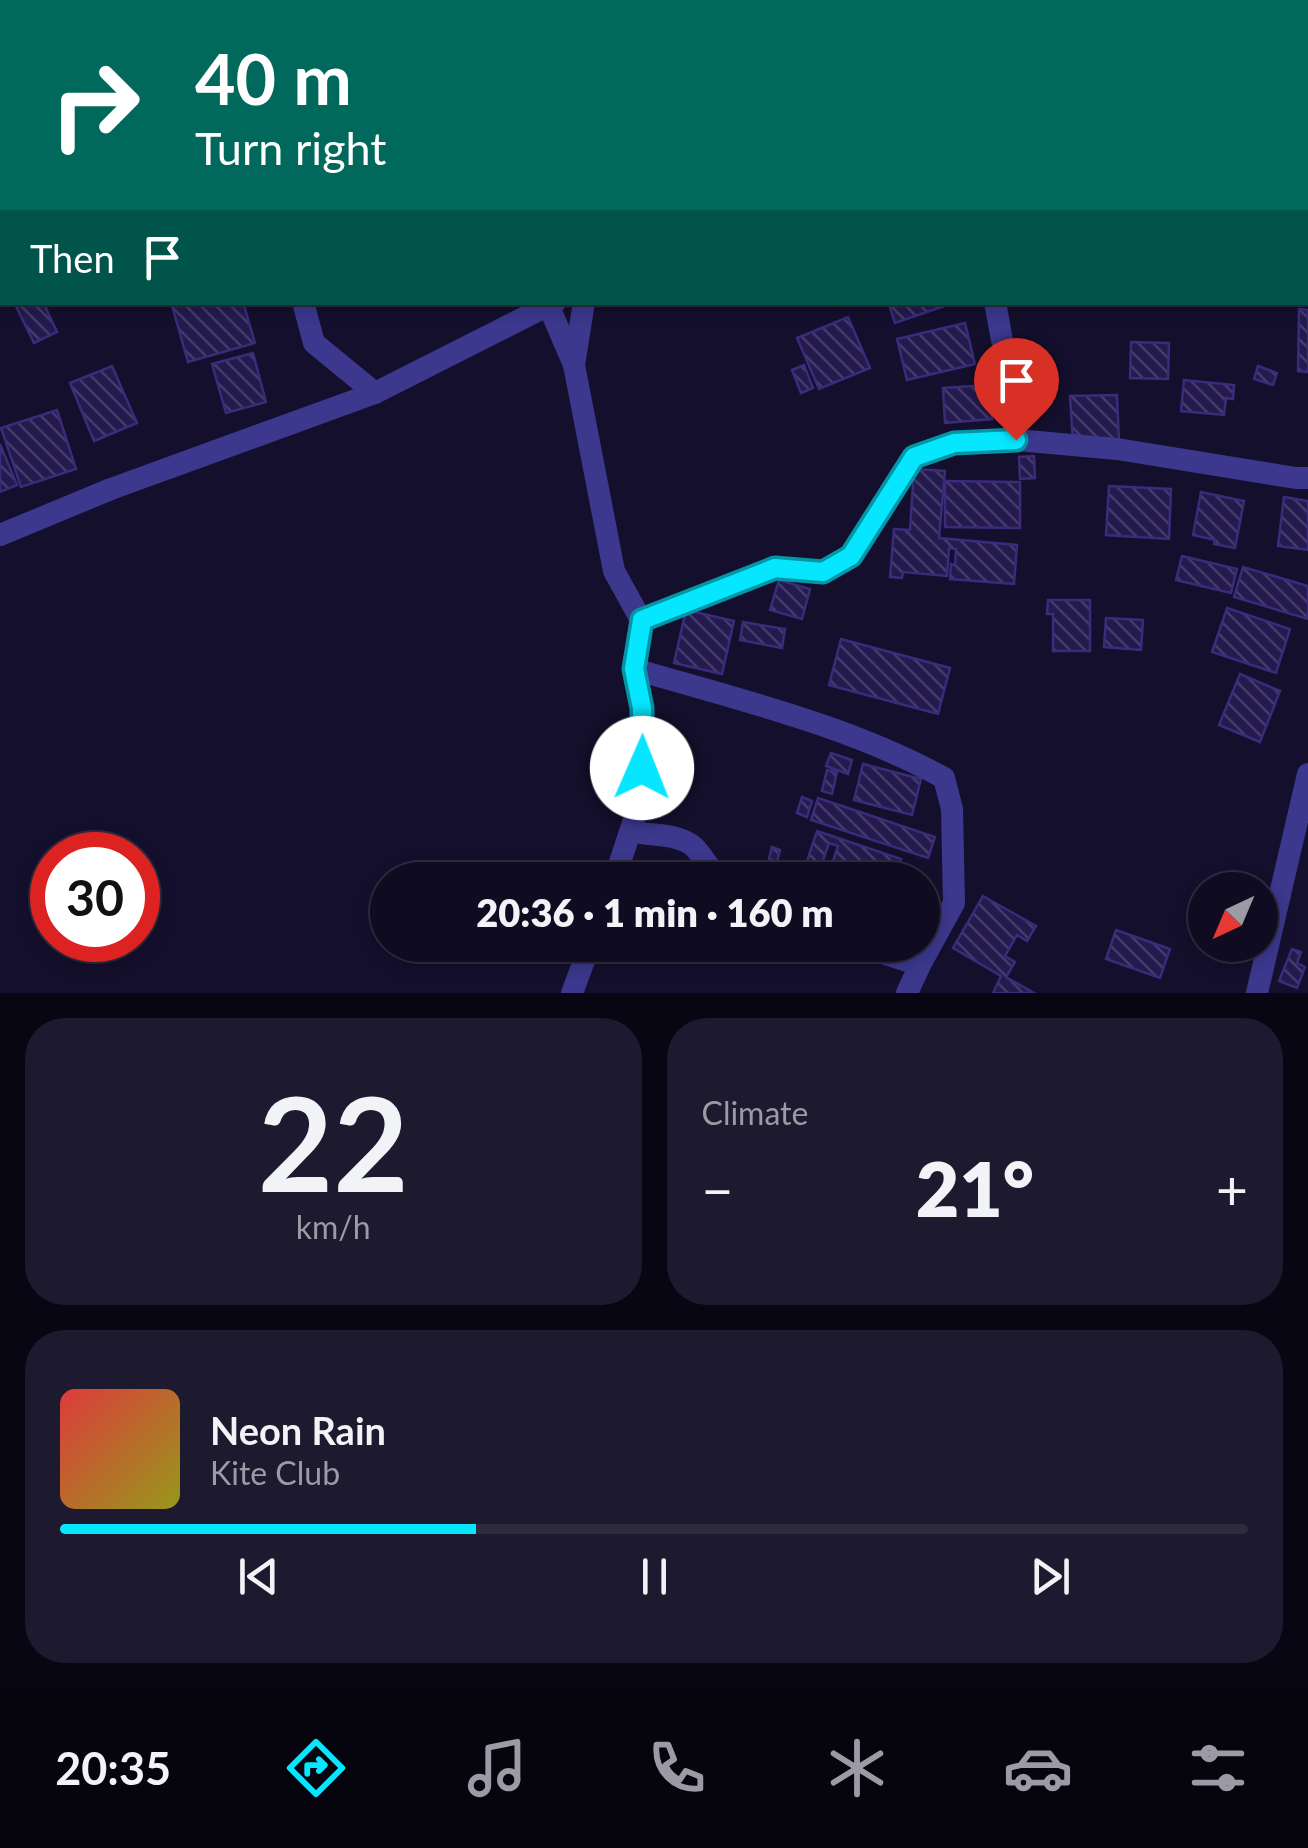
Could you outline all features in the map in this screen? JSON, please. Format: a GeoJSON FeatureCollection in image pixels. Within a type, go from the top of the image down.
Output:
{"type":"FeatureCollection","features":[{"type":"Feature","properties":{"kind":"street"},"geometry":{"type":"LineString","coordinates":[[304,305],[314,343],[375,393]]}},
{"type":"Feature","properties":{"kind":"street"},"geometry":{"type":"LineString","coordinates":[[0,536],[111,489],[375,393],[548,305]]}},
{"type":"Feature","properties":{"kind":"street"},"geometry":{"type":"LineString","coordinates":[[550,305],[574,365],[614,570],[642,620],[634,669],[642,708],[641,799],[620,862]]}},
{"type":"Feature","properties":{"kind":"street"},"geometry":{"type":"LineString","coordinates":[[574,365],[584,305]]}},
{"type":"Feature","properties":{"kind":"street"},"geometry":{"type":"LineString","coordinates":[[996,305],[1012,388],[1016,440]]}},
{"type":"Feature","properties":{"kind":"street"},"geometry":{"type":"LineString","coordinates":[[642,620],[775,568],[823,572],[851,556],[914,457],[954,443],[1016,440],[1117,450],[1308,478]]}},
{"type":"Feature","properties":{"kind":"street"},"geometry":{"type":"LineString","coordinates":[[634,669],[795,716],[944,778],[952,809],[954,903],[908,993]]}},
{"type":"Feature","properties":{"kind":"street"},"geometry":{"type":"LineString","coordinates":[[1257,993],[1303,821],[1308,774]]}},
{"type":"Feature","properties":{"kind":"street"},"geometry":{"type":"LineString","coordinates":[[630,832],[677,838],[693,846],[703,862]]}},
{"type":"Feature","properties":{"kind":"street"},"geometry":{"type":"LineString","coordinates":[[572,993],[584,962]]}},
{"type":"Feature","properties":{"kind":"street"},"geometry":{"type":"LineString","coordinates":[[913,962],[920,964]]}},
{"type":"Feature","properties":{"kind":"building"},"geometry":{"type":"Polygon","coordinates":[[[15,305],[44,305],[57,332],[34,343],[15,305]]]}},
{"type":"Feature","properties":{"kind":"building"},"geometry":{"type":"Polygon","coordinates":[[[172,305],[244,305],[255,343],[188,362],[172,305]]]}},
{"type":"Feature","properties":{"kind":"building"},"geometry":{"type":"Polygon","coordinates":[[[889,305],[947,305],[895,323],[889,305]]]}},
{"type":"Feature","properties":{"kind":"building"},"geometry":{"type":"Polygon","coordinates":[[[1299,309],[1308,310],[1308,372],[1298,371],[1299,309]]]}},
{"type":"Feature","properties":{"kind":"building"},"geometry":{"type":"Polygon","coordinates":[[[848,317],[870,368],[819,389],[797,338],[848,317]]]}},
{"type":"Feature","properties":{"kind":"building"},"geometry":{"type":"Polygon","coordinates":[[[965,323],[975,364],[907,380],[897,339],[965,323]]]}},
{"type":"Feature","properties":{"kind":"building"},"geometry":{"type":"Polygon","coordinates":[[[1131,342],[1169,343],[1168,379],[1130,378],[1131,342]]]}},
{"type":"Feature","properties":{"kind":"building"},"geometry":{"type":"Polygon","coordinates":[[[253,353],[266,402],[226,413],[212,364],[253,353]]]}},
{"type":"Feature","properties":{"kind":"building"},"geometry":{"type":"Polygon","coordinates":[[[804,365],[813,388],[801,393],[792,370],[804,365]]]}},
{"type":"Feature","properties":{"kind":"building"},"geometry":{"type":"Polygon","coordinates":[[[112,366],[137,423],[94,441],[70,383],[112,366]]]}},
{"type":"Feature","properties":{"kind":"building"},"geometry":{"type":"Polygon","coordinates":[[[1258,366],[1277,373],[1273,385],[1254,379],[1258,366]]]}},
{"type":"Feature","properties":{"kind":"building"},"geometry":{"type":"Polygon","coordinates":[[[1050,368],[1053,387],[1031,390],[1029,371],[1050,368]]]}},
{"type":"Feature","properties":{"kind":"building"},"geometry":{"type":"Polygon","coordinates":[[[1184,380],[1234,385],[1233,399],[1226,398],[1224,415],[1181,411],[1184,380]]]}},
{"type":"Feature","properties":{"kind":"building"},"geometry":{"type":"Polygon","coordinates":[[[989,385],[992,419],[945,423],[943,388],[989,385]]]}},
{"type":"Feature","properties":{"kind":"building"},"geometry":{"type":"Polygon","coordinates":[[[1117,395],[1119,441],[1073,443],[1070,396],[1117,395]]]}},
{"type":"Feature","properties":{"kind":"building"},"geometry":{"type":"Polygon","coordinates":[[[57,410],[76,469],[21,487],[1,428],[57,410]]]}},
{"type":"Feature","properties":{"kind":"building"},"geometry":{"type":"Polygon","coordinates":[[[0,444],[17,485],[0,492],[0,444]]]}},
{"type":"Feature","properties":{"kind":"building"},"geometry":{"type":"Polygon","coordinates":[[[1034,456],[1035,478],[1020,479],[1019,457],[1034,456]]]}},
{"type":"Feature","properties":{"kind":"building"},"geometry":{"type":"Polygon","coordinates":[[[914,469],[945,471],[939,538],[1017,545],[1014,584],[950,579],[956,549],[949,548],[947,576],[903,572],[902,578],[890,577],[894,529],[910,530],[914,469]]]}},
{"type":"Feature","properties":{"kind":"building"},"geometry":{"type":"Polygon","coordinates":[[[945,481],[1020,482],[1020,528],[945,527],[945,481]]]}},
{"type":"Feature","properties":{"kind":"building"},"geometry":{"type":"Polygon","coordinates":[[[1109,486],[1171,489],[1169,539],[1106,535],[1109,486]]]}},
{"type":"Feature","properties":{"kind":"building"},"geometry":{"type":"Polygon","coordinates":[[[1201,492],[1244,501],[1235,548],[1193,535],[1201,492]]]}},
{"type":"Feature","properties":{"kind":"building"},"geometry":{"type":"Polygon","coordinates":[[[1284,497],[1308,501],[1308,550],[1278,546],[1284,497]]]}},
{"type":"Feature","properties":{"kind":"building"},"geometry":{"type":"Polygon","coordinates":[[[1182,556],[1237,569],[1231,593],[1176,580],[1182,556]]]}},
{"type":"Feature","properties":{"kind":"building"},"geometry":{"type":"Polygon","coordinates":[[[1243,567],[1308,586],[1308,619],[1234,597],[1243,567]]]}},
{"type":"Feature","properties":{"kind":"building"},"geometry":{"type":"Polygon","coordinates":[[[779,580],[810,589],[802,619],[770,610],[779,580]]]}},
{"type":"Feature","properties":{"kind":"building"},"geometry":{"type":"Polygon","coordinates":[[[1048,600],[1090,600],[1090,651],[1053,651],[1053,614],[1047,614],[1048,600]]]}},
{"type":"Feature","properties":{"kind":"building"},"geometry":{"type":"Polygon","coordinates":[[[1227,608],[1290,629],[1276,673],[1212,652],[1227,608]]]}},
{"type":"Feature","properties":{"kind":"building"},"geometry":{"type":"Polygon","coordinates":[[[686,610],[734,621],[722,674],[674,663],[686,610]]]}},
{"type":"Feature","properties":{"kind":"building"},"geometry":{"type":"Polygon","coordinates":[[[1106,618],[1143,620],[1141,650],[1104,647],[1106,618]]]}},
{"type":"Feature","properties":{"kind":"building"},"geometry":{"type":"Polygon","coordinates":[[[743,622],[785,629],[782,648],[740,640],[743,622]]]}},
{"type":"Feature","properties":{"kind":"building"},"geometry":{"type":"Polygon","coordinates":[[[841,639],[950,668],[938,714],[829,685],[841,639]]]}},
{"type":"Feature","properties":{"kind":"building"},"geometry":{"type":"Polygon","coordinates":[[[1240,674],[1280,691],[1260,742],[1219,725],[1240,674]]]}},
{"type":"Feature","properties":{"kind":"building"},"geometry":{"type":"Polygon","coordinates":[[[831,753],[852,760],[848,774],[826,766],[831,753]]]}},
{"type":"Feature","properties":{"kind":"building"},"geometry":{"type":"Polygon","coordinates":[[[863,764],[921,779],[912,815],[854,800],[863,764]]]}},
{"type":"Feature","properties":{"kind":"building"},"geometry":{"type":"Polygon","coordinates":[[[827,770],[837,772],[832,794],[822,791],[827,770]]]}},
{"type":"Feature","properties":{"kind":"building"},"geometry":{"type":"Polygon","coordinates":[[[802,797],[812,801],[807,817],[797,813],[802,797]]]}},
{"type":"Feature","properties":{"kind":"building"},"geometry":{"type":"Polygon","coordinates":[[[818,798],[935,837],[928,858],[811,820],[818,798]]]}},
{"type":"Feature","properties":{"kind":"building"},"geometry":{"type":"Polygon","coordinates":[[[817,831],[901,859],[833,862],[838,846],[829,843],[822,862],[807,862],[817,831]]]}},
{"type":"Feature","properties":{"kind":"building"},"geometry":{"type":"Polygon","coordinates":[[[772,847],[780,850],[777,862],[769,859],[772,847]]]}},
{"type":"Feature","properties":{"kind":"building"},"geometry":{"type":"Polygon","coordinates":[[[983,896],[1036,926],[1027,941],[1017,935],[1005,956],[1015,962],[1006,977],[1034,993],[993,993],[1001,976],[953,948],[983,896]]]}},
{"type":"Feature","properties":{"kind":"building"},"geometry":{"type":"Polygon","coordinates":[[[1116,930],[1170,949],[1160,978],[1106,959],[1116,930]]]}},
{"type":"Feature","properties":{"kind":"building"},"geometry":{"type":"Polygon","coordinates":[[[1292,949],[1301,952],[1297,963],[1305,967],[1297,988],[1279,981],[1292,949]]]}},
{"type":"Feature","properties":{"kind":"route"},"geometry":{"type":"LineString","coordinates":[[642,768],[642,708],[634,669],[642,620],[775,568],[823,572],[851,556],[914,457],[954,443],[1016,440]]}}]}
